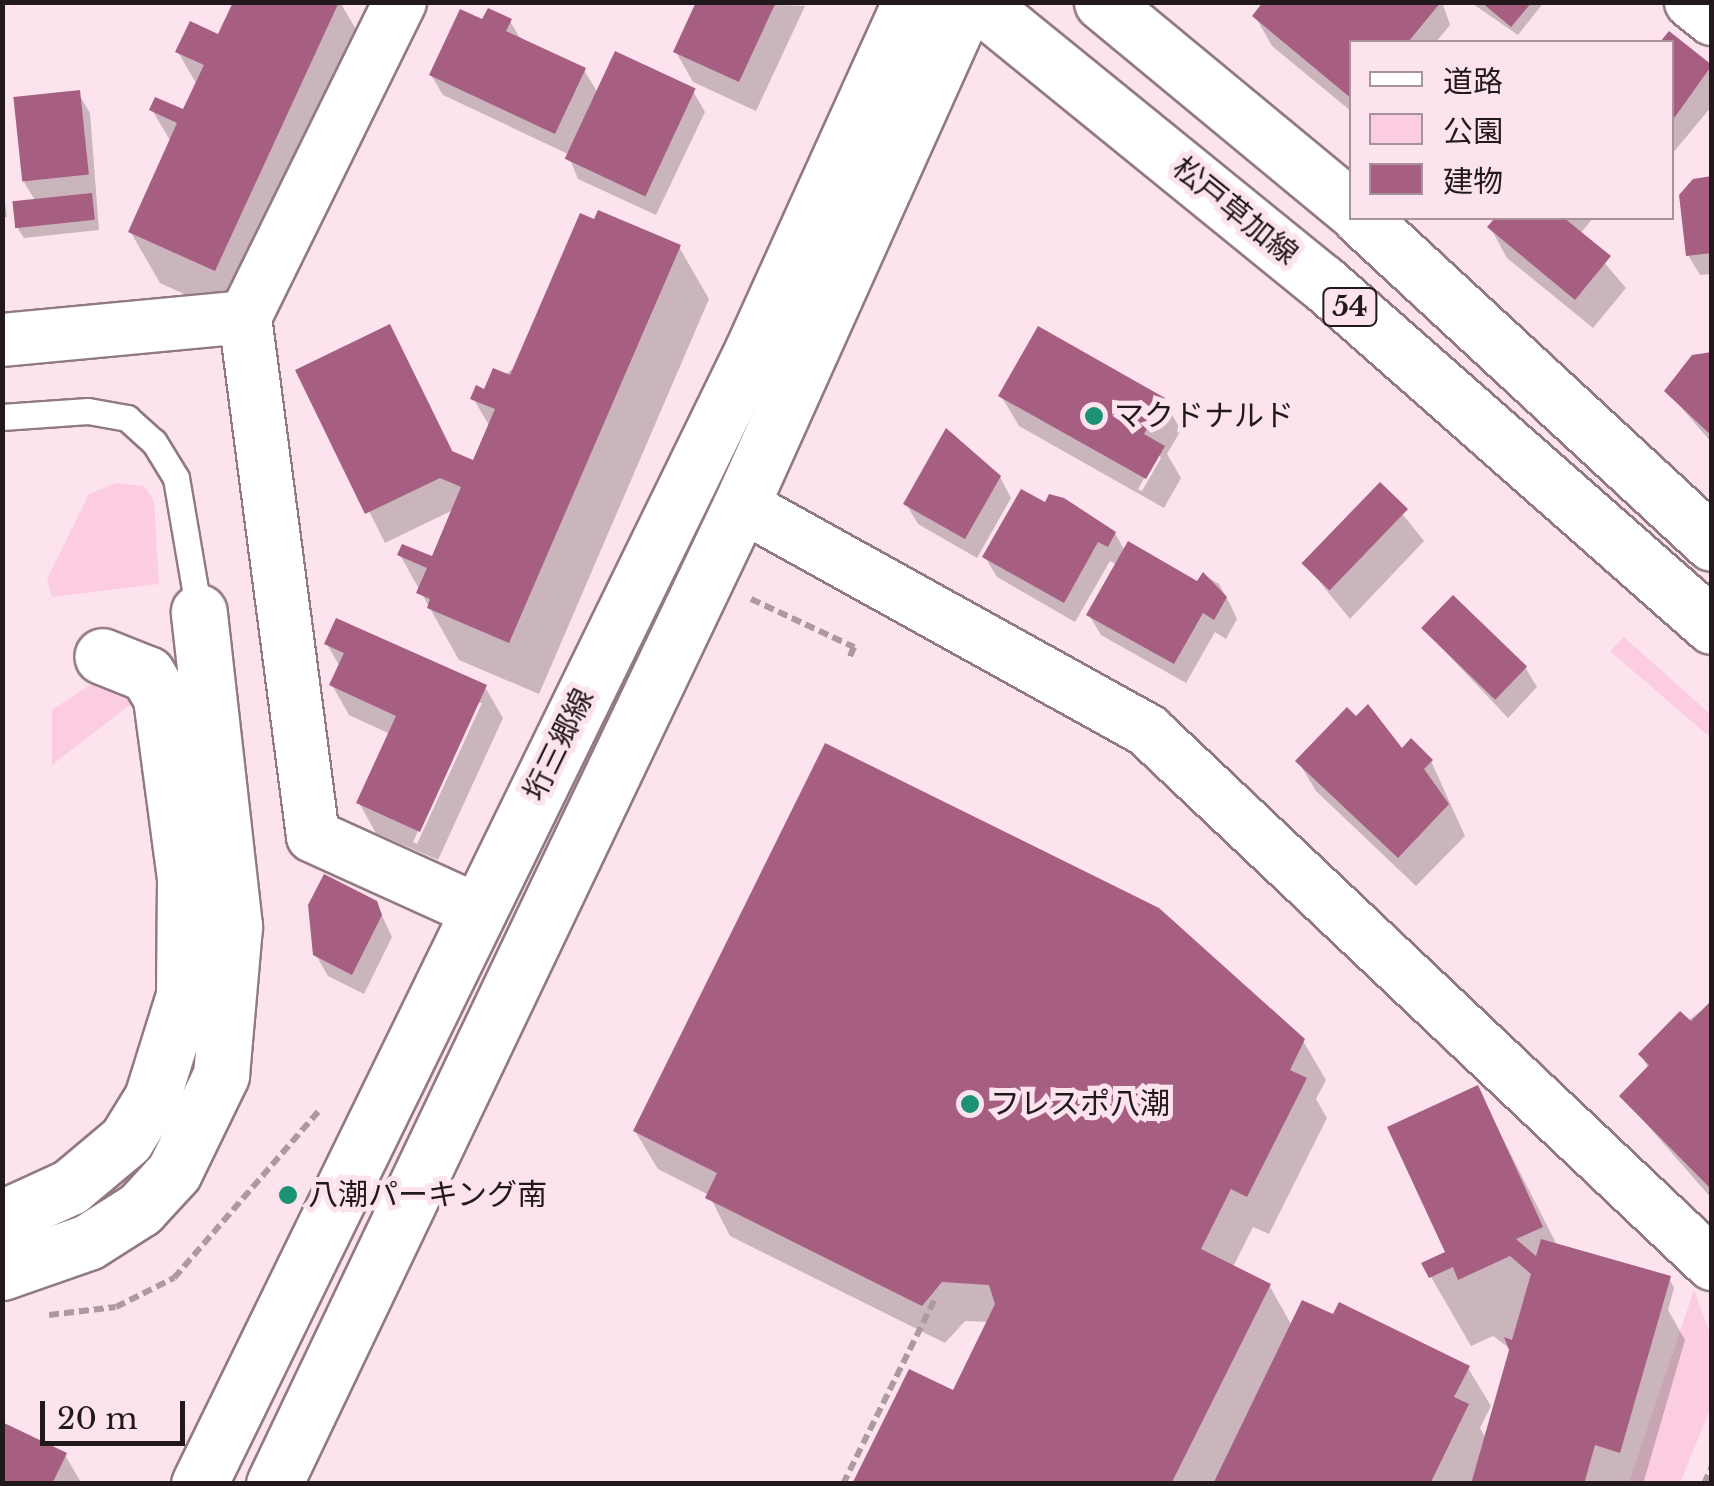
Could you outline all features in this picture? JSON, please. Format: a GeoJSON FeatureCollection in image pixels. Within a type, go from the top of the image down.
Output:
{"type":"FeatureCollection","features":[{"type":"Feature","properties":{"kind":"main road","name":"垳三郷線"},"geometry":{"type":"LineString","coordinates":[[199,1484],[478,911],[910,2]]}},
{"type":"Feature","properties":{"kind":"main road","name":"垳三郷線"},"geometry":{"type":"LineString","coordinates":[[274,1484],[741,505],[967,2]]}},
{"type":"Feature","properties":{"kind":"main road","name":"松戸草加線"},"geometry":{"type":"LineString","coordinates":[[977,2],[1322,282],[1712,626]]}},
{"type":"Feature","properties":{"kind":"main road"},"geometry":{"type":"LineString","coordinates":[[1102,2],[1349,207]]}},
{"type":"Feature","properties":{"kind":"main road","name":"54"},"geometry":{"type":"LineString","coordinates":[[1364,220],[1710,538]]}},
{"type":"Feature","properties":{"kind":"main road"},"geometry":{"type":"LineString","coordinates":[[2,1272],[88,1242],[140,1210],[174,1172],[221,1075],[234,926],[200,612]]}},
{"type":"Feature","properties":{"kind":"main road"},"geometry":{"type":"LineString","coordinates":[[2,1218],[70,1187],[126,1140],[152,1098],[184,995],[182,842],[161,697],[147,674],[102,656]]}},
{"type":"Feature","properties":{"kind":"street"},"geometry":{"type":"LineString","coordinates":[[400,2],[245,317],[313,836],[478,911]]}},
{"type":"Feature","properties":{"kind":"street"},"geometry":{"type":"LineString","coordinates":[[1691,2],[1712,19]]}},
{"type":"Feature","properties":{"kind":"street"},"geometry":{"type":"LineString","coordinates":[[2,340],[245,317]]}},
{"type":"Feature","properties":{"kind":"street"},"geometry":{"type":"LineString","coordinates":[[741,505],[1148,730],[1712,1264]]}},
{"type":"Feature","properties":{"kind":"lane"},"geometry":{"type":"LineString","coordinates":[[2,417],[114,416],[154,442],[176,478],[200,612]]}},
{"type":"Feature","properties":{"kind":"path"},"geometry":{"type":"LineString","coordinates":[[750,598],[854,647],[849,660]]}},
{"type":"Feature","properties":{"kind":"path"},"geometry":{"type":"LineString","coordinates":[[843,1484],[936,1297]]}},
{"type":"Feature","properties":{"kind":"path"},"geometry":{"type":"LineString","coordinates":[[1704,1484],[1712,1466]]}},
{"type":"Feature","properties":{"kind":"green space"},"geometry":{"type":"Polygon","coordinates":[[[116,483],[144,486],[154,501],[159,584],[52,597],[47,579],[89,494],[116,483]]]}},
{"type":"Feature","properties":{"kind":"green space"},"geometry":{"type":"Polygon","coordinates":[[[1624,637],[1711,715],[1711,738],[1610,651],[1624,637]]]}},
{"type":"Feature","properties":{"kind":"green space"},"geometry":{"type":"Polygon","coordinates":[[[93,683],[135,701],[52,765],[52,710],[93,683]]]}},
{"type":"Feature","properties":{"kind":"green space"},"geometry":{"type":"Polygon","coordinates":[[[1694,1290],[1711,1336],[1711,1407],[1680,1483],[1629,1483],[1694,1290]]]}},
{"type":"Feature","properties":{"kind":"building"},"geometry":{"type":"Polygon","coordinates":[[[233,2],[339,2],[215,271],[128,232],[177,123],[149,110],[155,97],[183,109],[204,65],[175,52],[190,21],[218,34],[233,2]]]}},
{"type":"Feature","properties":{"kind":"building"},"geometry":{"type":"Polygon","coordinates":[[[696,2],[776,2],[739,82],[673,52],[696,2]]]}},
{"type":"Feature","properties":{"kind":"building"},"geometry":{"type":"Polygon","coordinates":[[[1263,2],[1441,2],[1410,40],[1349,40],[1349,97],[1252,16],[1263,2]]]}},
{"type":"Feature","properties":{"kind":"building"},"geometry":{"type":"Polygon","coordinates":[[[1481,2],[1532,2],[1511,27],[1481,2]]]}},
{"type":"Feature","properties":{"kind":"building"},"geometry":{"type":"Polygon","coordinates":[[[488,8],[512,19],[506,31],[586,68],[555,134],[429,75],[460,9],[482,19],[488,8]]]}},
{"type":"Feature","properties":{"kind":"building"},"geometry":{"type":"Polygon","coordinates":[[[1669,31],[1712,65],[1674,118],[1674,40],[1662,40],[1669,31]]]}},
{"type":"Feature","properties":{"kind":"building"},"geometry":{"type":"Polygon","coordinates":[[[615,51],[696,89],[645,196],[565,159],[615,51]]]}},
{"type":"Feature","properties":{"kind":"building"},"geometry":{"type":"Polygon","coordinates":[[[80,90],[89,175],[22,182],[13,97],[80,90]]]}},
{"type":"Feature","properties":{"kind":"building"},"geometry":{"type":"Polygon","coordinates":[[[1712,176],[1712,253],[1686,256],[1679,195],[1693,179],[1712,176]]]}},
{"type":"Feature","properties":{"kind":"building"},"geometry":{"type":"Polygon","coordinates":[[[92,193],[95,220],[15,228],[12,201],[92,193]]]}},
{"type":"Feature","properties":{"kind":"building"},"geometry":{"type":"Polygon","coordinates":[[[598,210],[681,245],[509,643],[427,608],[430,599],[416,593],[427,568],[397,555],[402,544],[432,556],[461,487],[440,478],[365,514],[295,370],[390,324],[452,451],[473,460],[495,409],[470,399],[476,385],[484,389],[493,368],[510,375],[580,213],[594,219],[598,210]]]}},
{"type":"Feature","properties":{"kind":"building"},"geometry":{"type":"Polygon","coordinates":[[[1493,220],[1566,220],[1611,256],[1575,300],[1487,227],[1493,220]]]}},
{"type":"Feature","properties":{"kind":"building","name":"マクドナルド"},"geometry":{"type":"Polygon","coordinates":[[[1038,326],[1165,398],[1144,434],[1165,446],[1146,479],[998,396],[1038,326]]]}},
{"type":"Feature","properties":{"kind":"building"},"geometry":{"type":"Polygon","coordinates":[[[1712,352],[1712,436],[1664,391],[1692,355],[1712,352]]]}},
{"type":"Feature","properties":{"kind":"building"},"geometry":{"type":"Polygon","coordinates":[[[946,428],[1001,476],[965,539],[903,504],[946,428]]]}},
{"type":"Feature","properties":{"kind":"building"},"geometry":{"type":"Polygon","coordinates":[[[1380,482],[1408,509],[1330,590],[1302,563],[1380,482]]]}},
{"type":"Feature","properties":{"kind":"building"},"geometry":{"type":"Polygon","coordinates":[[[1021,489],[1045,502],[1049,494],[1064,498],[1116,532],[1108,547],[1098,542],[1064,603],[982,557],[1021,489]]]}},
{"type":"Feature","properties":{"kind":"building"},"geometry":{"type":"Polygon","coordinates":[[[1128,541],[1197,581],[1203,572],[1227,597],[1214,620],[1203,613],[1174,664],[1086,615],[1128,541]]]}},
{"type":"Feature","properties":{"kind":"building"},"geometry":{"type":"Polygon","coordinates":[[[1453,595],[1527,667],[1495,700],[1421,628],[1453,595]]]}},
{"type":"Feature","properties":{"kind":"building"},"geometry":{"type":"Polygon","coordinates":[[[336,618],[487,685],[420,832],[356,803],[396,716],[329,685],[344,653],[324,644],[336,618]]]}},
{"type":"Feature","properties":{"kind":"building"},"geometry":{"type":"Polygon","coordinates":[[[1368,704],[1402,748],[1411,738],[1433,760],[1424,769],[1449,804],[1398,858],[1295,761],[1347,707],[1356,716],[1368,704]]]}},
{"type":"Feature","properties":{"kind":"building","name":"フレスポ八潮"},"geometry":{"type":"Polygon","coordinates":[[[825,743],[1159,908],[1305,1039],[1290,1070],[1307,1078],[1247,1197],[1231,1189],[1201,1249],[1271,1284],[1171,1484],[852,1484],[909,1369],[953,1390],[995,1304],[989,1285],[942,1282],[922,1306],[705,1198],[717,1173],[633,1131],[825,743]]]}},
{"type":"Feature","properties":{"kind":"building"},"geometry":{"type":"Polygon","coordinates":[[[324,874],[377,901],[382,915],[352,975],[313,955],[308,905],[324,874]]]}},
{"type":"Feature","properties":{"kind":"building"},"geometry":{"type":"Polygon","coordinates":[[[1712,1000],[1712,1190],[1619,1096],[1649,1065],[1638,1054],[1680,1011],[1691,1021],[1712,1000]]]}},
{"type":"Feature","properties":{"kind":"building"},"geometry":{"type":"Polygon","coordinates":[[[1478,1085],[1543,1227],[1516,1239],[1536,1256],[1541,1239],[1671,1276],[1620,1453],[1595,1445],[1584,1484],[1471,1484],[1509,1350],[1504,1337],[1512,1340],[1531,1274],[1510,1256],[1458,1280],[1453,1267],[1429,1278],[1421,1263],[1445,1252],[1387,1127],[1478,1085]]]}},
{"type":"Feature","properties":{"kind":"building"},"geometry":{"type":"Polygon","coordinates":[[[1302,1300],[1333,1314],[1339,1302],[1470,1366],[1454,1397],[1469,1404],[1430,1484],[1213,1484],[1302,1300]]]}},
{"type":"Feature","properties":{"kind":"building"},"geometry":{"type":"Polygon","coordinates":[[[2,1422],[67,1453],[52,1484],[2,1484],[2,1422]]]}},
{"type":"Feature","properties":{"kind":"place","name":"マクドナルド"},"geometry":{"type":"Point","coordinates":[1094,416]}},
{"type":"Feature","properties":{"kind":"place","name":"フレスポ八潮"},"geometry":{"type":"Point","coordinates":[970,1104]}},
{"type":"Feature","properties":{"kind":"place","name":"八潮パーキング南"},"geometry":{"type":"Point","coordinates":[288,1195]}}]}
